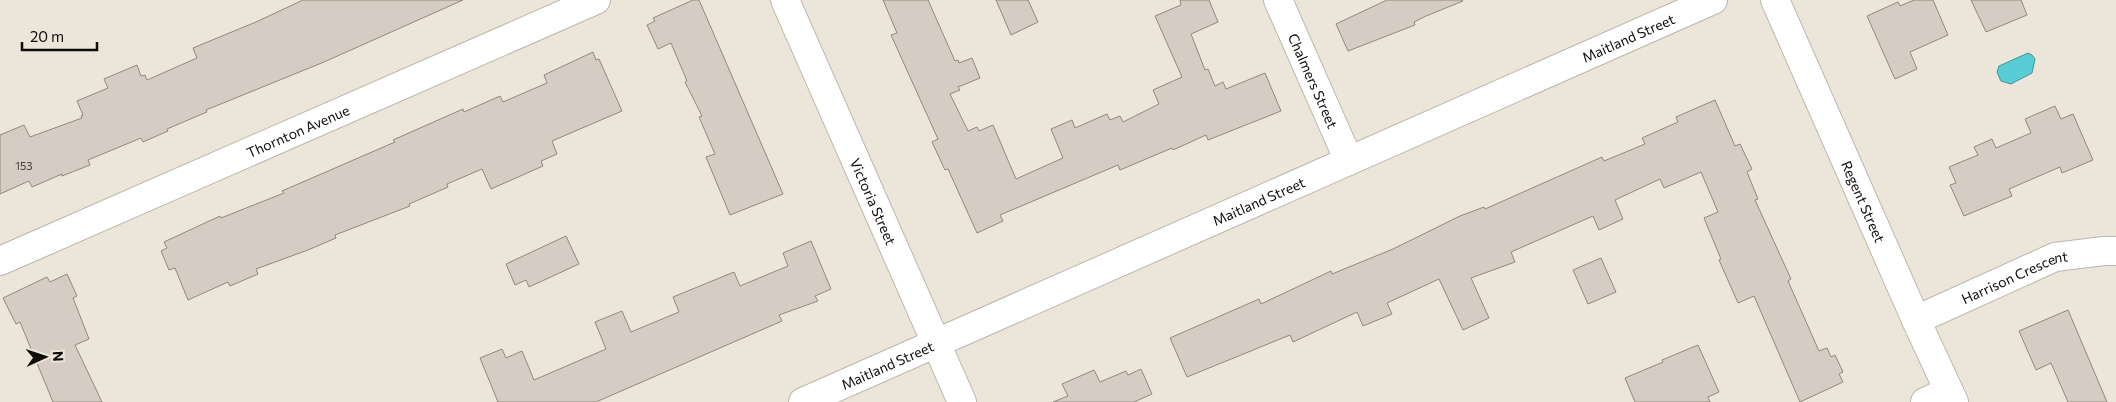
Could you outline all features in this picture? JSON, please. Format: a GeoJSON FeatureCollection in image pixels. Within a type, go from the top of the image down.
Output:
{"type":"FeatureCollection","features":[{"type":"Feature","properties":{"kind":"street","name":"Thornton Avenue"},"geometry":{"type":"LineString","coordinates":[[0,261],[596,0]]}},
{"type":"Feature","properties":{"kind":"street","name":"Victoria Street"},"geometry":{"type":"LineString","coordinates":[[784,0],[962,402]]}},
{"type":"Feature","properties":{"kind":"street","name":"Chalmers Street"},"geometry":{"type":"LineString","coordinates":[[1278,0],[1349,161]]}},
{"type":"Feature","properties":{"kind":"street","name":"Maitland Street"},"geometry":{"type":"LineString","coordinates":[[803,402],[1713,0]]}},
{"type":"Feature","properties":{"kind":"street","name":"Regent Street"},"geometry":{"type":"LineString","coordinates":[[1775,0],[1916,320],[1943,398]]}},
{"type":"Feature","properties":{"kind":"street","name":"Harrison Crescent"},"geometry":{"type":"LineString","coordinates":[[1916,320],[2055,257],[2116,251]]}},
{"type":"Feature","properties":{"kind":"water"},"geometry":{"type":"Polygon","coordinates":[[[2028,53],[2035,59],[2032,73],[2011,84],[2001,81],[1997,72],[1999,66],[2028,53]]]}},
{"type":"Feature","properties":{"kind":"building"},"geometry":{"type":"Polygon","coordinates":[[[303,0],[463,0],[324,62],[206,110],[207,112],[167,129],[168,131],[143,142],[141,138],[88,160],[90,165],[62,176],[62,174],[32,187],[29,181],[0,194],[0,135],[24,125],[30,137],[82,118],[81,116],[83,115],[77,101],[108,88],[104,79],[137,65],[141,76],[145,75],[147,80],[197,58],[193,48],[303,0]]]}},
{"type":"Feature","properties":{"kind":"building"},"geometry":{"type":"Polygon","coordinates":[[[693,0],[699,0],[783,194],[730,215],[706,157],[715,154],[699,117],[702,116],[685,82],[687,81],[671,43],[658,49],[647,25],[655,21],[653,18],[693,0]]]}},
{"type":"Feature","properties":{"kind":"building"},"geometry":{"type":"Polygon","coordinates":[[[883,0],[928,0],[955,61],[958,60],[959,63],[972,58],[980,78],[958,87],[960,90],[950,94],[968,131],[977,127],[979,131],[993,125],[1016,179],[1063,158],[1051,129],[1072,120],[1075,128],[1107,114],[1110,120],[1120,116],[1123,122],[1159,104],[1153,90],[1182,77],[1155,16],[1181,5],[1180,0],[1209,0],[1218,22],[1191,34],[1205,70],[1208,69],[1215,86],[1223,82],[1226,89],[1265,73],[1281,111],[1208,140],[1206,135],[1120,170],[1118,165],[1000,215],[1003,221],[977,233],[948,169],[945,170],[932,142],[938,139],[891,35],[897,33],[883,0]]]}},
{"type":"Feature","properties":{"kind":"building"},"geometry":{"type":"Polygon","coordinates":[[[996,0],[1028,0],[1038,22],[1011,35],[996,0]]]}},
{"type":"Feature","properties":{"kind":"building"},"geometry":{"type":"Polygon","coordinates":[[[1387,0],[1463,1],[1414,22],[1415,25],[1348,51],[1336,24],[1387,0]]]}},
{"type":"Feature","properties":{"kind":"building"},"geometry":{"type":"Polygon","coordinates":[[[1914,0],[1933,0],[1948,35],[1910,52],[1917,69],[1895,79],[1867,16],[1898,2],[1900,6],[1914,0]]]}},
{"type":"Feature","properties":{"kind":"building"},"geometry":{"type":"Polygon","coordinates":[[[1971,0],[2021,0],[2027,15],[1986,32],[1971,0]]]}},
{"type":"Feature","properties":{"kind":"building"},"geometry":{"type":"Polygon","coordinates":[[[593,52],[596,60],[599,59],[622,111],[552,141],[557,154],[541,161],[543,166],[491,189],[482,169],[447,184],[448,187],[409,204],[410,206],[335,235],[336,238],[308,250],[256,269],[258,274],[230,286],[228,282],[188,300],[175,268],[169,270],[161,251],[167,248],[164,242],[220,216],[221,218],[284,193],[282,191],[395,142],[393,140],[463,109],[464,112],[500,96],[503,102],[547,83],[544,75],[593,52]]]}},
{"type":"Feature","properties":{"kind":"building"},"geometry":{"type":"Polygon","coordinates":[[[1715,100],[1735,146],[1740,144],[1752,169],[1747,172],[1758,199],[1755,200],[1791,279],[1788,281],[1819,351],[1827,348],[1831,357],[1835,355],[1843,372],[1839,374],[1843,382],[1800,402],[1754,296],[1738,303],[1719,260],[1721,259],[1704,218],[1718,212],[1701,172],[1664,188],[1660,179],[1615,200],[1623,219],[1599,230],[1593,216],[1511,252],[1515,262],[1471,278],[1489,318],[1463,330],[1439,279],[1387,303],[1392,314],[1363,326],[1357,312],[1293,342],[1290,335],[1187,377],[1170,338],[1259,299],[1261,304],[1331,271],[1332,274],[1393,249],[1460,216],[1484,207],[1485,209],[1602,157],[1604,161],[1645,144],[1642,138],[1678,122],[1676,117],[1715,100]]]}},
{"type":"Feature","properties":{"kind":"building"},"geometry":{"type":"Polygon","coordinates":[[[2055,106],[2061,119],[2073,114],[2093,160],[2062,173],[2060,167],[2009,189],[2012,196],[1964,216],[1950,185],[1956,183],[1949,167],[1978,155],[1974,147],[1992,139],[1996,148],[2031,133],[2025,119],[2055,106]]]}},
{"type":"Feature","properties":{"kind":"building"},"geometry":{"type":"Polygon","coordinates":[[[566,236],[579,264],[529,287],[526,280],[515,285],[506,264],[566,236]]]}},
{"type":"Feature","properties":{"kind":"building"},"geometry":{"type":"Polygon","coordinates":[[[811,241],[831,289],[815,296],[818,301],[779,315],[782,321],[596,402],[498,402],[480,358],[502,349],[506,358],[522,351],[534,380],[606,349],[595,322],[622,311],[631,332],[679,312],[673,297],[734,272],[740,286],[788,266],[783,253],[811,241]]]}},
{"type":"Feature","properties":{"kind":"building"},"geometry":{"type":"Polygon","coordinates":[[[1601,258],[1616,292],[1588,304],[1573,270],[1601,258]]]}},
{"type":"Feature","properties":{"kind":"building"},"geometry":{"type":"Polygon","coordinates":[[[67,274],[77,296],[73,298],[89,339],[75,345],[102,402],[53,402],[20,322],[16,324],[3,298],[47,277],[50,282],[67,274]]]}},
{"type":"Feature","properties":{"kind":"building"},"geometry":{"type":"Polygon","coordinates":[[[2068,310],[2107,402],[2068,402],[2051,363],[2036,370],[2019,331],[2068,310]]]}},
{"type":"Feature","properties":{"kind":"building"},"geometry":{"type":"Polygon","coordinates":[[[1698,345],[1719,392],[1708,397],[1710,402],[1635,402],[1625,378],[1698,345]]]}},
{"type":"Feature","properties":{"kind":"building"},"geometry":{"type":"Polygon","coordinates":[[[1141,369],[1152,394],[1134,402],[1053,402],[1068,396],[1062,384],[1094,370],[1100,382],[1126,371],[1128,375],[1141,369]]]}}]}
